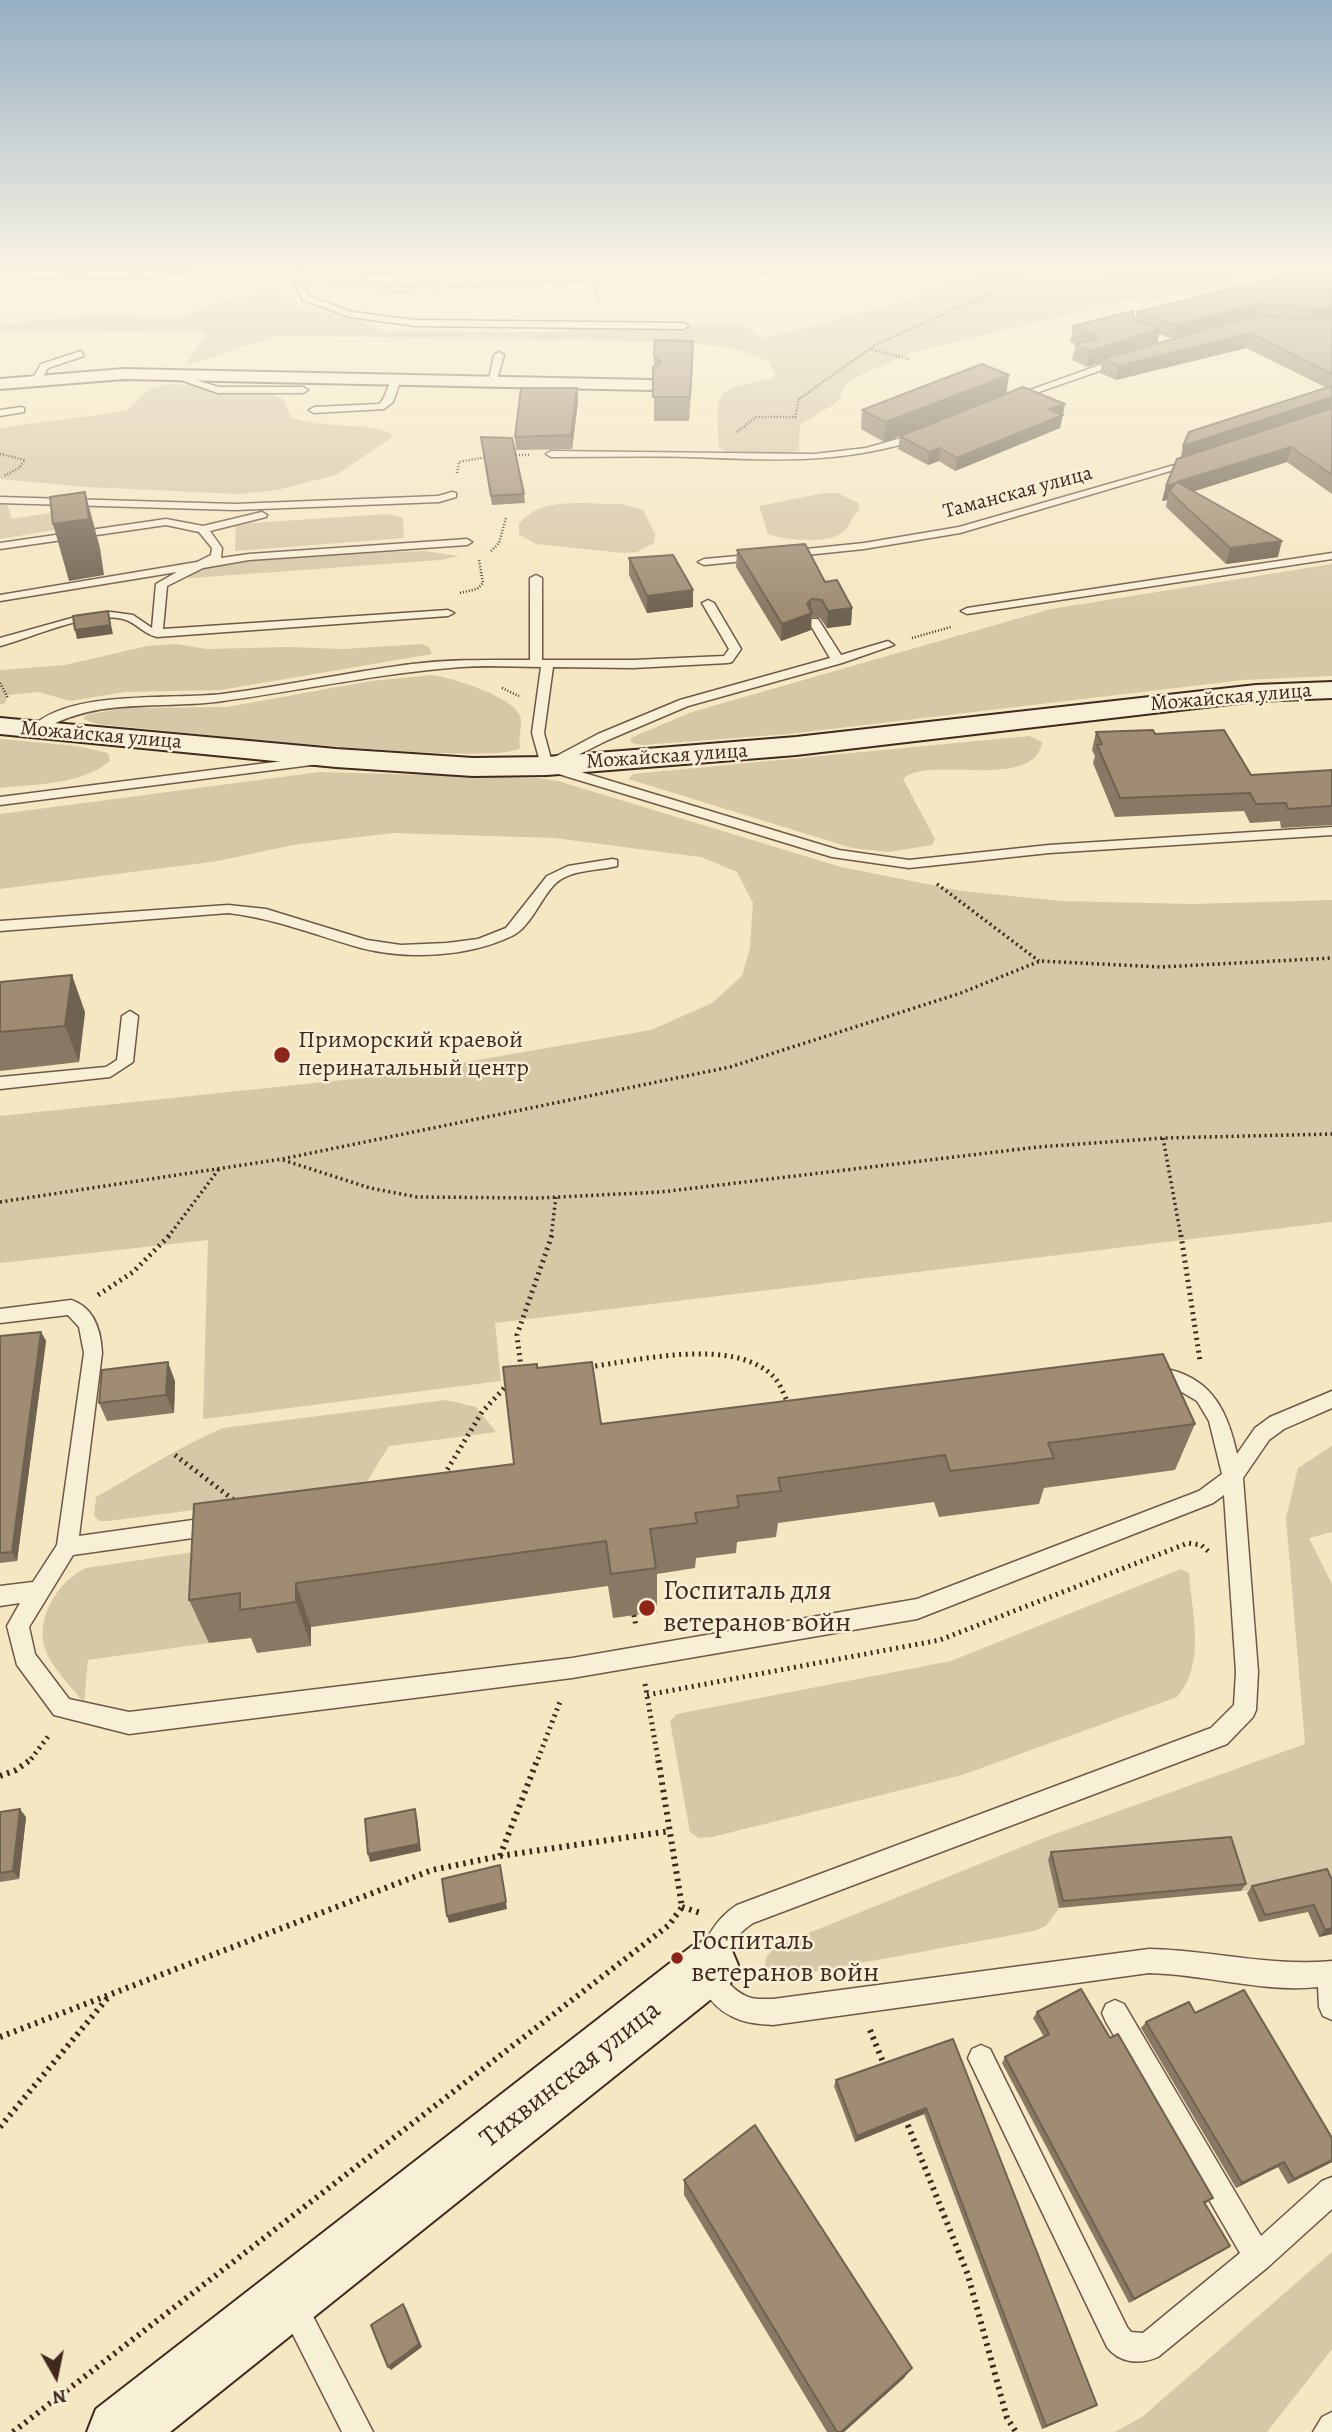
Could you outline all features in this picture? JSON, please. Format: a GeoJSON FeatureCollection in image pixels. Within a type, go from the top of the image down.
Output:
{"type":"FeatureCollection","features":[{"type":"Feature","properties":{"kind":"main road","name":"Можайская улица"},"geometry":{"type":"LineString","coordinates":[[0,726],[336,758],[473,767],[547,766],[796,746],[1256,693],[1332,690]]}},
{"type":"Feature","properties":{"kind":"main road","name":"Тихвинская улица"},"geometry":{"type":"LineString","coordinates":[[119,2432],[711,1965]]}},
{"type":"Feature","properties":{"kind":"lane"},"geometry":{"type":"LineString","coordinates":[[205,385],[218,390],[303,390]]}},
{"type":"Feature","properties":{"kind":"lane"},"geometry":{"type":"LineString","coordinates":[[314,410],[381,407],[388,402],[393,385]]}},
{"type":"Feature","properties":{"kind":"lane"},"geometry":{"type":"LineString","coordinates":[[1002,402],[1049,385]]}},
{"type":"Feature","properties":{"kind":"lane"},"geometry":{"type":"LineString","coordinates":[[0,413],[20,410]]}},
{"type":"Feature","properties":{"kind":"lane"},"geometry":{"type":"LineString","coordinates":[[551,454],[709,455],[775,459],[832,457],[875,451],[932,430]]}},
{"type":"Feature","properties":{"kind":"lane","name":"Таманская улица"},"geometry":{"type":"LineString","coordinates":[[704,562],[864,547],[960,530],[1203,460]]}},
{"type":"Feature","properties":{"kind":"lane"},"geometry":{"type":"LineString","coordinates":[[0,500],[235,507],[439,499],[452,495]]}},
{"type":"Feature","properties":{"kind":"lane"},"geometry":{"type":"LineString","coordinates":[[0,546],[140,524],[177,523],[204,529],[311,502]]}},
{"type":"Feature","properties":{"kind":"lane"},"geometry":{"type":"LineString","coordinates":[[158,632],[162,584],[216,557],[217,548],[204,529]]}},
{"type":"Feature","properties":{"kind":"lane"},"geometry":{"type":"LineString","coordinates":[[0,598],[249,557],[467,542]]}},
{"type":"Feature","properties":{"kind":"lane"},"geometry":{"type":"LineString","coordinates":[[969,610],[1332,556]]}},
{"type":"Feature","properties":{"kind":"lane"},"geometry":{"type":"LineString","coordinates":[[536,578],[542,663],[538,733],[547,766]]}},
{"type":"Feature","properties":{"kind":"lane"},"geometry":{"type":"LineString","coordinates":[[37,729],[58,715],[131,699],[220,698],[368,673],[464,663],[633,664],[728,659],[735,649],[708,603]]}},
{"type":"Feature","properties":{"kind":"lane"},"geometry":{"type":"LineString","coordinates":[[0,642],[53,626],[116,616],[127,617],[146,631],[158,632],[449,613]]}},
{"type":"Feature","properties":{"kind":"lane"},"geometry":{"type":"LineString","coordinates":[[814,621],[838,660]]}},
{"type":"Feature","properties":{"kind":"lane"},"geometry":{"type":"LineString","coordinates":[[547,766],[646,718],[752,678],[838,660],[888,645]]}},
{"type":"Feature","properties":{"kind":"lane"},"geometry":{"type":"LineString","coordinates":[[0,801],[336,758]]}},
{"type":"Feature","properties":{"kind":"lane"},"geometry":{"type":"LineString","coordinates":[[547,766],[837,854],[909,864],[1049,849],[1332,831]]}},
{"type":"Feature","properties":{"kind":"lane"},"geometry":{"type":"LineString","coordinates":[[0,926],[228,909],[266,914],[389,948],[447,948],[481,943],[511,931],[552,879],[573,869],[612,863]]}},
{"type":"Feature","properties":{"kind":"lane"},"geometry":{"type":"LineString","coordinates":[[0,1083],[110,1072],[125,1062],[130,1016]]}},
{"type":"Feature","properties":{"kind":"lane"},"geometry":{"type":"LineString","coordinates":[[0,1316],[71,1307],[85,1318],[92,1332],[93,1353],[67,1547],[18,1626],[25,1658],[62,1708],[129,1723],[572,1668],[917,1609],[1206,1497],[1233,1477],[1262,1434],[1277,1423],[1332,1399]]}},
{"type":"Feature","properties":{"kind":"lane"},"geometry":{"type":"LineString","coordinates":[[1132,1373],[1146,1372],[1177,1378],[1203,1392],[1218,1418],[1233,1477],[1247,1672],[1245,1710],[1219,1736],[746,1914],[729,1923],[715,1943],[711,1965],[721,1989],[735,2004],[751,2011],[773,2012],[1149,1961],[1185,1960],[1295,1976],[1331,1973],[1332,2007]]}},
{"type":"Feature","properties":{"kind":"lane"},"geometry":{"type":"LineString","coordinates":[[67,1547],[259,1520]]}},
{"type":"Feature","properties":{"kind":"lane"},"geometry":{"type":"LineString","coordinates":[[0,1597],[40,1591]]}},
{"type":"Feature","properties":{"kind":"lane"},"geometry":{"type":"LineString","coordinates":[[1115,2013],[1258,2258]]}},
{"type":"Feature","properties":{"kind":"lane"},"geometry":{"type":"LineString","coordinates":[[981,2058],[1117,2337],[1124,2346],[1148,2347],[1258,2258],[1332,2191]]}},
{"type":"Feature","properties":{"kind":"lane"},"geometry":{"type":"LineString","coordinates":[[288,2298],[358,2432]]}},
{"type":"Feature","properties":{"kind":"lane"},"geometry":{"type":"LineString","coordinates":[[1328,2432],[1332,2427]]}},
{"type":"Feature","properties":{"kind":"path"},"geometry":{"type":"LineString","coordinates":[[709,455],[756,417],[795,417],[799,399],[818,385]]}},
{"type":"Feature","properties":{"kind":"path"},"geometry":{"type":"LineString","coordinates":[[0,454],[25,460],[19,468],[0,478]]}},
{"type":"Feature","properties":{"kind":"path"},"geometry":{"type":"LineString","coordinates":[[507,456],[551,454]]}},
{"type":"Feature","properties":{"kind":"path"},"geometry":{"type":"LineString","coordinates":[[452,495],[459,462],[495,456]]}},
{"type":"Feature","properties":{"kind":"path"},"geometry":{"type":"LineString","coordinates":[[478,559],[499,544],[506,518]]}},
{"type":"Feature","properties":{"kind":"path"},"geometry":{"type":"LineString","coordinates":[[888,645],[971,621],[975,617],[969,610]]}},
{"type":"Feature","properties":{"kind":"path"},"geometry":{"type":"LineString","coordinates":[[0,683],[8,699]]}},
{"type":"Feature","properties":{"kind":"path"},"geometry":{"type":"LineString","coordinates":[[909,864],[1040,961]]}},
{"type":"Feature","properties":{"kind":"path"},"geometry":{"type":"LineString","coordinates":[[0,1202],[282,1159],[730,1067],[961,992],[1040,961],[1161,967],[1332,958]]}},
{"type":"Feature","properties":{"kind":"path"},"geometry":{"type":"LineString","coordinates":[[282,1159],[370,1188],[417,1197],[556,1197],[661,1192],[948,1156],[1163,1138],[1332,1135]]}},
{"type":"Feature","properties":{"kind":"path"},"geometry":{"type":"LineString","coordinates":[[1163,1138],[1190,1283],[1203,1392]]}},
{"type":"Feature","properties":{"kind":"path"},"geometry":{"type":"LineString","coordinates":[[71,1307],[114,1287],[145,1260],[203,1193],[220,1168]]}},
{"type":"Feature","properties":{"kind":"path"},"geometry":{"type":"LineString","coordinates":[[438,1485],[482,1412],[503,1389],[522,1377],[517,1335],[551,1240],[556,1197]]}},
{"type":"Feature","properties":{"kind":"path"},"geometry":{"type":"LineString","coordinates":[[578,1368],[710,1354],[738,1359],[774,1377],[789,1405]]}},
{"type":"Feature","properties":{"kind":"path"},"geometry":{"type":"LineString","coordinates":[[174,1455],[259,1520]]}},
{"type":"Feature","properties":{"kind":"path"},"geometry":{"type":"LineString","coordinates":[[647,1695],[940,1640],[1188,1543],[1201,1545],[1209,1553],[1213,1564]]}},
{"type":"Feature","properties":{"kind":"path"},"geometry":{"type":"LineString","coordinates":[[13,2432],[669,1925],[682,1907],[634,1615]]}},
{"type":"Feature","properties":{"kind":"path"},"geometry":{"type":"LineString","coordinates":[[500,1856],[572,1668]]}},
{"type":"Feature","properties":{"kind":"path"},"geometry":{"type":"LineString","coordinates":[[0,1776],[16,1772],[42,1748],[62,1708]]}},
{"type":"Feature","properties":{"kind":"path"},"geometry":{"type":"LineString","coordinates":[[0,2037],[432,1870],[500,1856],[670,1831]]}},
{"type":"Feature","properties":{"kind":"path"},"geometry":{"type":"LineString","coordinates":[[0,2127],[111,1994]]}},
{"type":"Feature","properties":{"kind":"path"},"geometry":{"type":"LineString","coordinates":[[858,2000],[888,2075]]}},
{"type":"Feature","properties":{"kind":"path"},"geometry":{"type":"LineString","coordinates":[[903,2113],[968,2275],[1007,2418],[1016,2432]]}},
{"type":"Feature","properties":{"kind":"shaded area"},"geometry":{"type":"Polygon","coordinates":[[[163,385],[252,387],[283,399],[291,417],[316,423],[386,431],[394,436],[336,475],[277,490],[239,494],[88,487],[0,479],[0,428],[126,411],[150,389],[163,385]]]}},
{"type":"Feature","properties":{"kind":"shaded area"},"geometry":{"type":"Polygon","coordinates":[[[846,385],[839,401],[800,425],[799,450],[775,456],[726,451],[719,447],[719,402],[722,395],[738,386],[846,385]]]}},
{"type":"Feature","properties":{"kind":"shaded area"},"geometry":{"type":"Polygon","coordinates":[[[837,493],[859,503],[859,510],[841,534],[809,540],[768,534],[759,506],[837,493]]]}},
{"type":"Feature","properties":{"kind":"shaded area"},"geometry":{"type":"Polygon","coordinates":[[[7,504],[12,519],[74,509],[79,526],[0,539],[0,505],[7,504]]]}},
{"type":"Feature","properties":{"kind":"shaded area"},"geometry":{"type":"Polygon","coordinates":[[[621,504],[643,510],[655,534],[654,543],[637,552],[624,553],[536,544],[519,534],[519,524],[528,515],[552,505],[621,504]]]}},
{"type":"Feature","properties":{"kind":"shaded area"},"geometry":{"type":"Polygon","coordinates":[[[388,514],[403,518],[404,538],[235,551],[236,524],[388,514]]]}},
{"type":"Feature","properties":{"kind":"shaded area"},"geometry":{"type":"Polygon","coordinates":[[[425,551],[459,556],[441,560],[191,578],[185,576],[199,570],[260,560],[425,551]]]}},
{"type":"Feature","properties":{"kind":"shaded area"},"geometry":{"type":"Polygon","coordinates":[[[1332,564],[1332,676],[1243,680],[789,734],[642,745],[632,743],[630,738],[692,712],[1051,609],[1332,564]]]}},
{"type":"Feature","properties":{"kind":"shaded area"},"geometry":{"type":"Polygon","coordinates":[[[176,644],[206,649],[344,649],[421,644],[429,647],[432,654],[221,690],[125,692],[70,701],[39,692],[8,695],[5,703],[0,705],[0,670],[65,665],[147,646],[176,644]]]}},
{"type":"Feature","properties":{"kind":"shaded area"},"geometry":{"type":"Polygon","coordinates":[[[432,675],[481,689],[515,709],[521,720],[520,748],[496,753],[389,751],[97,724],[83,719],[86,715],[124,708],[227,707],[371,681],[432,675]]]}},
{"type":"Feature","properties":{"kind":"shaded area"},"geometry":{"type":"Polygon","coordinates":[[[1029,736],[1042,742],[1035,757],[1021,766],[934,770],[916,773],[903,779],[935,839],[932,845],[889,852],[852,848],[628,779],[633,774],[1029,736]]]}},
{"type":"Feature","properties":{"kind":"shaded area"},"geometry":{"type":"Polygon","coordinates":[[[0,739],[77,746],[108,753],[110,761],[86,775],[72,779],[0,788],[0,739]]]}},
{"type":"Feature","properties":{"kind":"shaded area"},"geometry":{"type":"Polygon","coordinates":[[[320,772],[538,778],[558,781],[841,867],[962,891],[1061,901],[1192,904],[1332,900],[1332,1222],[495,1323],[501,1381],[203,1419],[208,1240],[0,1263],[0,1116],[391,1075],[651,1030],[712,1003],[742,976],[750,948],[753,903],[737,872],[701,857],[554,838],[393,833],[293,845],[218,861],[0,889],[0,814],[320,772]]]}},
{"type":"Feature","properties":{"kind":"shaded area"},"geometry":{"type":"Polygon","coordinates":[[[446,1400],[476,1407],[496,1432],[389,1446],[363,1488],[109,1521],[100,1521],[94,1516],[96,1497],[223,1428],[446,1400]]]}},
{"type":"Feature","properties":{"kind":"shaded area"},"geometry":{"type":"Polygon","coordinates":[[[1332,1446],[1332,1532],[1309,1538],[1332,1584],[1332,1884],[1241,1891],[1226,1844],[1048,1860],[1059,1908],[1046,1926],[1034,1931],[785,1977],[773,1976],[765,1969],[766,1958],[774,1947],[1044,1838],[1305,1744],[1286,1518],[1298,1468],[1332,1446]]]}},
{"type":"Feature","properties":{"kind":"shaded area"},"geometry":{"type":"Polygon","coordinates":[[[213,1549],[209,1643],[88,1660],[84,1703],[57,1670],[45,1649],[43,1625],[58,1591],[86,1568],[213,1549]]]}},
{"type":"Feature","properties":{"kind":"shaded area"},"geometry":{"type":"Polygon","coordinates":[[[1181,1569],[1189,1573],[1195,1638],[1192,1669],[1177,1697],[962,1775],[712,1837],[699,1838],[690,1832],[670,1721],[677,1714],[951,1661],[1181,1569]]]}},
{"type":"Feature","properties":{"kind":"shaded area"},"geometry":{"type":"Polygon","coordinates":[[[1332,2252],[1332,2349],[1267,2432],[1115,2432],[1142,2417],[1332,2252]]]}},
{"type":"Feature","properties":{"kind":"building"},"geometry":{"type":"Polygon","coordinates":[[[653,385],[691,385],[690,397],[653,397],[653,385]]]}},
{"type":"Feature","properties":{"kind":"building"},"geometry":{"type":"Polygon","coordinates":[[[926,385],[982,385],[886,422],[862,410],[926,385]]]}},
{"type":"Feature","properties":{"kind":"building"},"geometry":{"type":"Polygon","coordinates":[[[1332,386],[1332,397],[1183,446],[1189,432],[1332,386]]]}},
{"type":"Feature","properties":{"kind":"building"},"geometry":{"type":"Polygon","coordinates":[[[1023,387],[1065,404],[1049,409],[1063,415],[957,458],[940,448],[929,452],[900,436],[1023,387]]]}},
{"type":"Feature","properties":{"kind":"building"},"geometry":{"type":"Polygon","coordinates":[[[521,388],[577,388],[571,435],[515,437],[521,388]]]}},
{"type":"Feature","properties":{"kind":"building"},"geometry":{"type":"Polygon","coordinates":[[[1332,408],[1332,475],[1291,447],[1177,482],[1282,541],[1230,548],[1169,491],[1176,483],[1166,486],[1177,459],[1332,408]]]}},
{"type":"Feature","properties":{"kind":"building"},"geometry":{"type":"Polygon","coordinates":[[[481,437],[512,438],[524,494],[491,496],[481,437]]]}},
{"type":"Feature","properties":{"kind":"building"},"geometry":{"type":"Polygon","coordinates":[[[85,492],[89,519],[53,524],[50,497],[85,492]]]}},
{"type":"Feature","properties":{"kind":"building"},"geometry":{"type":"Polygon","coordinates":[[[805,544],[825,582],[837,580],[852,608],[828,611],[822,600],[811,599],[807,604],[812,613],[782,624],[737,550],[805,544]]]}},
{"type":"Feature","properties":{"kind":"building"},"geometry":{"type":"Polygon","coordinates":[[[673,555],[693,590],[647,596],[629,558],[673,555]]]}},
{"type":"Feature","properties":{"kind":"building"},"geometry":{"type":"Polygon","coordinates":[[[108,611],[110,625],[75,630],[73,616],[108,611]]]}},
{"type":"Feature","properties":{"kind":"building"},"geometry":{"type":"Polygon","coordinates":[[[1153,730],[1155,734],[1224,730],[1251,775],[1332,770],[1332,806],[1288,809],[1286,803],[1256,804],[1250,793],[1120,798],[1097,745],[1102,744],[1096,732],[1153,730]]]}},
{"type":"Feature","properties":{"kind":"building"},"geometry":{"type":"Polygon","coordinates":[[[72,975],[65,1026],[0,1032],[0,982],[72,975]]]}},
{"type":"Feature","properties":{"kind":"building"},"geometry":{"type":"Polygon","coordinates":[[[41,1332],[12,1552],[0,1553],[0,1336],[41,1332]]]}},
{"type":"Feature","properties":{"kind":"building"},"geometry":{"type":"Polygon","coordinates":[[[1163,1354],[1195,1424],[1048,1443],[1054,1458],[950,1471],[945,1455],[778,1478],[781,1491],[737,1496],[739,1507],[695,1513],[697,1523],[650,1529],[656,1568],[611,1574],[606,1541],[296,1583],[296,1602],[240,1610],[240,1593],[189,1600],[194,1504],[514,1464],[503,1367],[537,1364],[537,1368],[592,1362],[601,1424],[1163,1354]]]}},
{"type":"Feature","properties":{"kind":"building"},"geometry":{"type":"Polygon","coordinates":[[[168,1362],[166,1395],[99,1403],[102,1370],[168,1362]]]}},
{"type":"Feature","properties":{"kind":"building"},"geometry":{"type":"Polygon","coordinates":[[[20,1809],[13,1871],[0,1873],[0,1812],[20,1809]]]}},
{"type":"Feature","properties":{"kind":"building"},"geometry":{"type":"Polygon","coordinates":[[[415,1809],[419,1844],[368,1854],[365,1819],[415,1809]]]}},
{"type":"Feature","properties":{"kind":"building"},"geometry":{"type":"Polygon","coordinates":[[[1231,1837],[1246,1884],[1063,1901],[1051,1852],[1231,1837]]]}},
{"type":"Feature","properties":{"kind":"building"},"geometry":{"type":"Polygon","coordinates":[[[500,1865],[506,1902],[447,1916],[442,1879],[500,1865]]]}},
{"type":"Feature","properties":{"kind":"building"},"geometry":{"type":"Polygon","coordinates":[[[1327,1869],[1332,1878],[1332,1928],[1325,1930],[1314,1905],[1265,1915],[1252,1886],[1327,1869]]]}},
{"type":"Feature","properties":{"kind":"building"},"geometry":{"type":"Polygon","coordinates":[[[1081,1989],[1110,2038],[1118,2034],[1213,2198],[1204,2202],[1230,2246],[1134,2299],[1005,2057],[1049,2034],[1037,2012],[1081,1989]]]}},
{"type":"Feature","properties":{"kind":"building"},"geometry":{"type":"Polygon","coordinates":[[[1244,1990],[1332,2138],[1332,2160],[1294,2179],[1284,2162],[1242,2183],[1146,2022],[1189,2002],[1195,2013],[1244,1990]]]}},
{"type":"Feature","properties":{"kind":"building"},"geometry":{"type":"Polygon","coordinates":[[[953,2039],[1097,2405],[1046,2426],[926,2108],[857,2136],[836,2080],[953,2039]]]}},
{"type":"Feature","properties":{"kind":"building"},"geometry":{"type":"Polygon","coordinates":[[[755,2125],[912,2368],[841,2432],[837,2432],[684,2180],[755,2125]]]}},
{"type":"Feature","properties":{"kind":"building"},"geometry":{"type":"Polygon","coordinates":[[[403,2304],[419,2344],[388,2367],[371,2325],[403,2304]]]}},
{"type":"Feature","properties":{"kind":"place","name":"Приморский краевой перинатальный центр"},"geometry":{"type":"Point","coordinates":[282,1055]}},
{"type":"Feature","properties":{"kind":"place","name":"Госпиталь для ветеранов войн"},"geometry":{"type":"Point","coordinates":[647,1608]}},
{"type":"Feature","properties":{"kind":"place","name":"Госпиталь ветеранов войн"},"geometry":{"type":"Point","coordinates":[677,1958]}}]}
